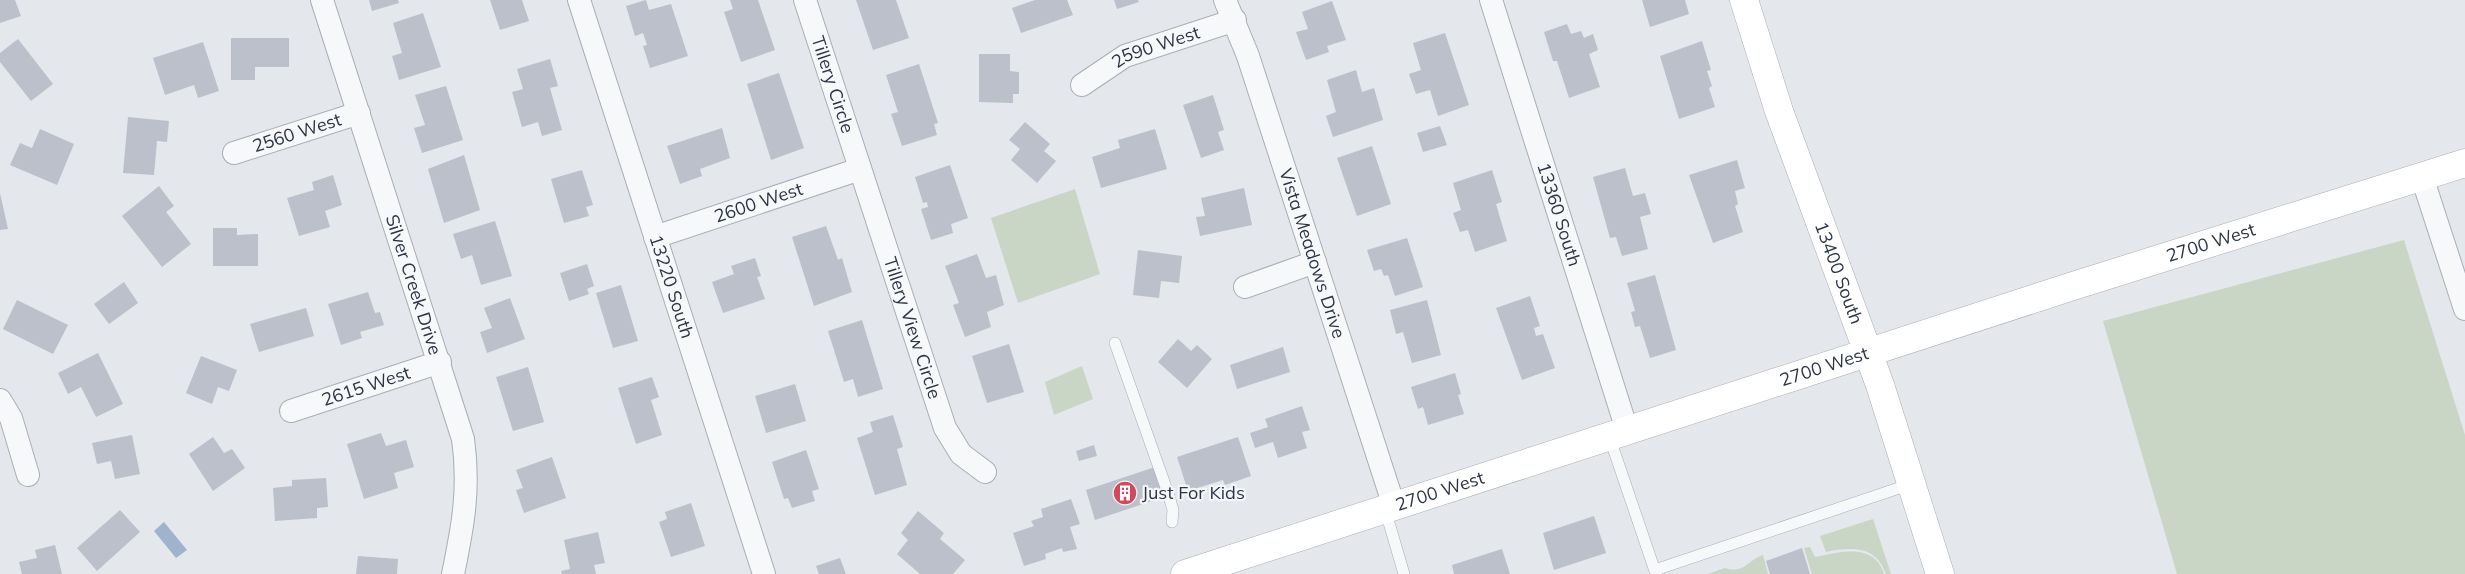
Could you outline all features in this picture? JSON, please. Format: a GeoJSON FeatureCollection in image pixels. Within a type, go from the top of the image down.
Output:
{"type":"FeatureCollection","features":[{"type":"Feature","properties":{"kind":"main road","name":"13400 South"},"geometry":{"type":"LineString","coordinates":[[1744,0],[1780,111],[1868,353],[1940,574]]}},
{"type":"Feature","properties":{"kind":"main road","name":"2700 West"},"geometry":{"type":"LineString","coordinates":[[1195,572],[2072,286],[2465,163]]}},
{"type":"Feature","properties":{"kind":"street","name":"Silver Creek Drive"},"geometry":{"type":"LineString","coordinates":[[322,0],[440,362],[463,439],[468,482],[464,525],[453,574]]}},
{"type":"Feature","properties":{"kind":"street","name":"13220 South"},"geometry":{"type":"LineString","coordinates":[[579,0],[764,574]]}},
{"type":"Feature","properties":{"kind":"street","name":"Tillery Circle"},"geometry":{"type":"LineString","coordinates":[[805,0],[860,169]]}},
{"type":"Feature","properties":{"kind":"street","name":"13360 South"},"geometry":{"type":"LineString","coordinates":[[1491,0],[1618,433]]}},
{"type":"Feature","properties":{"kind":"street","name":"2590 West"},"geometry":{"type":"LineString","coordinates":[[1082,85],[1125,56],[1230,10]]}},
{"type":"Feature","properties":{"kind":"street","name":"Vista Meadows Drive"},"geometry":{"type":"LineString","coordinates":[[1230,10],[1315,262],[1389,508]]}},
{"type":"Feature","properties":{"kind":"street","name":"2560 West"},"geometry":{"type":"LineString","coordinates":[[234,153],[359,112]]}},
{"type":"Feature","properties":{"kind":"street","name":"2600 West"},"geometry":{"type":"LineString","coordinates":[[655,237],[860,169]]}},
{"type":"Feature","properties":{"kind":"street","name":"Tillery View Circle"},"geometry":{"type":"LineString","coordinates":[[860,169],[945,428],[961,454],[986,472]]}},
{"type":"Feature","properties":{"kind":"street"},"geometry":{"type":"LineString","coordinates":[[2422,177],[2465,309]]}},
{"type":"Feature","properties":{"kind":"street"},"geometry":{"type":"LineString","coordinates":[[1245,287],[1315,262]]}},
{"type":"Feature","properties":{"kind":"street","name":"2615 West"},"geometry":{"type":"LineString","coordinates":[[291,411],[440,362]]}},
{"type":"Feature","properties":{"kind":"street"},"geometry":{"type":"LineString","coordinates":[[0,400],[11,418],[28,475]]}},
{"type":"Feature","properties":{"kind":"lane"},"geometry":{"type":"LineString","coordinates":[[1115,343],[1168,493],[1173,510],[1172,522]]}},
{"type":"Feature","properties":{"kind":"lane"},"geometry":{"type":"LineString","coordinates":[[1618,433],[1656,572],[1911,484]]}},
{"type":"Feature","properties":{"kind":"lane"},"geometry":{"type":"LineString","coordinates":[[1389,508],[1404,574]]}},
{"type":"Feature","properties":{"kind":"green space"},"geometry":{"type":"Polygon","coordinates":[[[1075,189],[1100,274],[1018,303],[991,218],[1075,189]]]}},
{"type":"Feature","properties":{"kind":"green space"},"geometry":{"type":"Polygon","coordinates":[[[2404,240],[2465,435],[2465,574],[2177,574],[2103,321],[2404,240]]]}},
{"type":"Feature","properties":{"kind":"green space"},"geometry":{"type":"Polygon","coordinates":[[[1082,366],[1093,399],[1054,415],[1045,382],[1082,366]]]}},
{"type":"Feature","properties":{"kind":"green space"},"geometry":{"type":"Polygon","coordinates":[[[1873,519],[1891,574],[1886,574],[1876,558],[1862,550],[1845,549],[1826,552],[1820,536],[1873,519]]]}},
{"type":"Feature","properties":{"kind":"green space"},"geometry":{"type":"Polygon","coordinates":[[[1810,547],[1815,557],[1845,552],[1864,553],[1873,557],[1884,574],[1812,574],[1804,548],[1810,547]]]}},
{"type":"Feature","properties":{"kind":"green space"},"geometry":{"type":"Polygon","coordinates":[[[1763,555],[1768,574],[1708,574],[1725,568],[1741,568],[1763,555]]]}},
{"type":"Feature","properties":{"kind":"water"},"geometry":{"type":"Polygon","coordinates":[[[164,522],[187,550],[176,558],[154,531],[164,522]]]}},
{"type":"Feature","properties":{"kind":"building"},"geometry":{"type":"Polygon","coordinates":[[[0,0],[15,0],[21,16],[0,23],[0,0]]]}},
{"type":"Feature","properties":{"kind":"building"},"geometry":{"type":"Polygon","coordinates":[[[369,0],[398,0],[399,3],[372,11],[369,0]]]}},
{"type":"Feature","properties":{"kind":"building"},"geometry":{"type":"Polygon","coordinates":[[[490,0],[522,0],[529,21],[500,30],[490,0]]]}},
{"type":"Feature","properties":{"kind":"building"},"geometry":{"type":"Polygon","coordinates":[[[646,0],[649,10],[671,4],[688,56],[650,68],[643,46],[647,45],[643,33],[635,36],[626,6],[646,0]]]}},
{"type":"Feature","properties":{"kind":"building"},"geometry":{"type":"Polygon","coordinates":[[[730,0],[758,0],[775,50],[741,62],[724,12],[733,9],[730,0]]]}},
{"type":"Feature","properties":{"kind":"building"},"geometry":{"type":"Polygon","coordinates":[[[856,0],[896,0],[909,38],[873,50],[856,0]]]}},
{"type":"Feature","properties":{"kind":"building"},"geometry":{"type":"Polygon","coordinates":[[[1035,0],[1067,0],[1073,15],[1021,33],[1012,8],[1035,0]]]}},
{"type":"Feature","properties":{"kind":"building"},"geometry":{"type":"Polygon","coordinates":[[[1114,0],[1138,0],[1139,2],[1117,9],[1114,0]]]}},
{"type":"Feature","properties":{"kind":"building"},"geometry":{"type":"Polygon","coordinates":[[[1642,0],[1685,0],[1689,14],[1650,27],[1642,0]]]}},
{"type":"Feature","properties":{"kind":"building"},"geometry":{"type":"Polygon","coordinates":[[[1332,1],[1346,40],[1327,46],[1329,52],[1306,60],[1296,32],[1308,29],[1302,12],[1332,1]]]}},
{"type":"Feature","properties":{"kind":"building"},"geometry":{"type":"Polygon","coordinates":[[[423,13],[441,67],[399,80],[392,56],[402,53],[393,23],[423,13]]]}},
{"type":"Feature","properties":{"kind":"building"},"geometry":{"type":"Polygon","coordinates":[[[1567,24],[1571,34],[1581,31],[1584,38],[1593,34],[1598,50],[1589,54],[1600,87],[1569,98],[1557,61],[1553,61],[1544,32],[1567,24]]]}},
{"type":"Feature","properties":{"kind":"building"},"geometry":{"type":"Polygon","coordinates":[[[1445,33],[1469,105],[1438,116],[1430,90],[1416,94],[1409,74],[1421,70],[1413,43],[1445,33]]]}},
{"type":"Feature","properties":{"kind":"building"},"geometry":{"type":"Polygon","coordinates":[[[231,38],[289,38],[289,67],[255,67],[255,80],[231,80],[231,38]]]}},
{"type":"Feature","properties":{"kind":"building"},"geometry":{"type":"Polygon","coordinates":[[[18,39],[53,84],[31,101],[0,62],[0,53],[18,39]]]}},
{"type":"Feature","properties":{"kind":"building"},"geometry":{"type":"Polygon","coordinates":[[[1702,41],[1711,70],[1707,71],[1712,86],[1709,88],[1715,107],[1679,119],[1660,56],[1702,41]]]}},
{"type":"Feature","properties":{"kind":"building"},"geometry":{"type":"Polygon","coordinates":[[[203,42],[219,91],[198,98],[194,85],[165,95],[153,58],[203,42]]]}},
{"type":"Feature","properties":{"kind":"building"},"geometry":{"type":"Polygon","coordinates":[[[979,54],[1010,54],[1010,71],[1019,72],[1019,94],[1013,94],[1013,103],[979,102],[979,54]]]}},
{"type":"Feature","properties":{"kind":"building"},"geometry":{"type":"Polygon","coordinates":[[[550,59],[558,86],[550,88],[562,130],[542,136],[538,122],[522,127],[512,92],[523,89],[517,69],[550,59]]]}},
{"type":"Feature","properties":{"kind":"building"},"geometry":{"type":"Polygon","coordinates":[[[919,64],[938,123],[934,124],[937,135],[902,146],[891,114],[898,112],[886,75],[919,64]]]}},
{"type":"Feature","properties":{"kind":"building"},"geometry":{"type":"Polygon","coordinates":[[[1356,70],[1362,92],[1374,88],[1383,120],[1333,137],[1326,116],[1336,112],[1327,80],[1356,70]]]}},
{"type":"Feature","properties":{"kind":"building"},"geometry":{"type":"Polygon","coordinates":[[[779,73],[804,148],[771,160],[747,84],[779,73]]]}},
{"type":"Feature","properties":{"kind":"building"},"geometry":{"type":"Polygon","coordinates":[[[446,86],[463,140],[422,153],[414,128],[425,125],[415,95],[446,86]]]}},
{"type":"Feature","properties":{"kind":"building"},"geometry":{"type":"Polygon","coordinates":[[[1213,95],[1224,130],[1218,132],[1224,150],[1201,158],[1183,105],[1213,95]]]}},
{"type":"Feature","properties":{"kind":"building"},"geometry":{"type":"Polygon","coordinates":[[[128,117],[169,121],[167,142],[157,141],[154,175],[123,173],[128,117]]]}},
{"type":"Feature","properties":{"kind":"building"},"geometry":{"type":"Polygon","coordinates":[[[1025,122],[1050,144],[1044,151],[1056,161],[1037,183],[1011,160],[1020,149],[1009,140],[1025,122]]]}},
{"type":"Feature","properties":{"kind":"building"},"geometry":{"type":"Polygon","coordinates":[[[1440,126],[1447,145],[1423,152],[1417,133],[1440,126]]]}},
{"type":"Feature","properties":{"kind":"building"},"geometry":{"type":"Polygon","coordinates":[[[722,128],[730,158],[700,169],[702,176],[680,184],[667,146],[722,128]]]}},
{"type":"Feature","properties":{"kind":"building"},"geometry":{"type":"Polygon","coordinates":[[[40,129],[74,144],[57,185],[10,165],[20,143],[32,148],[40,129]]]}},
{"type":"Feature","properties":{"kind":"building"},"geometry":{"type":"Polygon","coordinates":[[[1155,129],[1167,169],[1101,188],[1092,157],[1120,148],[1118,140],[1155,129]]]}},
{"type":"Feature","properties":{"kind":"building"},"geometry":{"type":"Polygon","coordinates":[[[1372,146],[1391,204],[1357,216],[1337,158],[1372,146]]]}},
{"type":"Feature","properties":{"kind":"building"},"geometry":{"type":"Polygon","coordinates":[[[464,155],[480,210],[444,223],[428,169],[464,155]]]}},
{"type":"Feature","properties":{"kind":"building"},"geometry":{"type":"Polygon","coordinates":[[[1737,160],[1745,188],[1735,191],[1738,204],[1735,206],[1743,232],[1713,243],[1689,175],[1737,160]]]}},
{"type":"Feature","properties":{"kind":"building"},"geometry":{"type":"Polygon","coordinates":[[[950,165],[968,218],[951,224],[953,233],[931,240],[921,209],[928,207],[927,202],[923,203],[915,177],[950,165]]]}},
{"type":"Feature","properties":{"kind":"building"},"geometry":{"type":"Polygon","coordinates":[[[1625,168],[1633,196],[1645,193],[1651,214],[1640,217],[1648,249],[1622,256],[1616,237],[1610,238],[1593,177],[1625,168]]]}},
{"type":"Feature","properties":{"kind":"building"},"geometry":{"type":"Polygon","coordinates":[[[582,170],[593,205],[586,207],[589,216],[564,223],[551,179],[582,170]]]}},
{"type":"Feature","properties":{"kind":"building"},"geometry":{"type":"Polygon","coordinates":[[[1492,170],[1502,202],[1496,204],[1507,241],[1475,252],[1468,230],[1460,232],[1453,213],[1461,210],[1453,183],[1492,170]]]}},
{"type":"Feature","properties":{"kind":"building"},"geometry":{"type":"Polygon","coordinates":[[[333,175],[342,205],[325,211],[330,227],[299,236],[287,198],[314,190],[312,182],[333,175]]]}},
{"type":"Feature","properties":{"kind":"building"},"geometry":{"type":"Polygon","coordinates":[[[159,186],[174,206],[166,212],[191,244],[162,267],[122,216],[159,186]]]}},
{"type":"Feature","properties":{"kind":"building"},"geometry":{"type":"Polygon","coordinates":[[[1244,188],[1252,225],[1200,236],[1196,217],[1205,216],[1201,198],[1244,188]]]}},
{"type":"Feature","properties":{"kind":"building"},"geometry":{"type":"Polygon","coordinates":[[[0,193],[8,229],[0,230],[0,193]]]}},
{"type":"Feature","properties":{"kind":"building"},"geometry":{"type":"Polygon","coordinates":[[[495,221],[512,276],[481,285],[472,255],[461,259],[453,234],[495,221]]]}},
{"type":"Feature","properties":{"kind":"building"},"geometry":{"type":"Polygon","coordinates":[[[826,226],[838,260],[842,258],[852,292],[814,306],[792,237],[826,226]]]}},
{"type":"Feature","properties":{"kind":"building"},"geometry":{"type":"Polygon","coordinates":[[[213,228],[237,228],[237,235],[258,234],[258,266],[213,266],[213,228]]]}},
{"type":"Feature","properties":{"kind":"building"},"geometry":{"type":"Polygon","coordinates":[[[1407,238],[1423,287],[1395,296],[1388,275],[1384,276],[1381,269],[1374,271],[1367,250],[1407,238]]]}},
{"type":"Feature","properties":{"kind":"building"},"geometry":{"type":"Polygon","coordinates":[[[1138,250],[1182,256],[1179,283],[1161,281],[1159,298],[1133,295],[1138,250]]]}},
{"type":"Feature","properties":{"kind":"building"},"geometry":{"type":"Polygon","coordinates":[[[977,254],[986,278],[996,275],[1004,305],[987,312],[991,327],[965,337],[953,305],[959,303],[945,266],[977,254]]]}},
{"type":"Feature","properties":{"kind":"building"},"geometry":{"type":"Polygon","coordinates":[[[755,258],[761,276],[757,277],[765,299],[723,313],[712,282],[734,274],[731,266],[755,258]]]}},
{"type":"Feature","properties":{"kind":"building"},"geometry":{"type":"Polygon","coordinates":[[[587,264],[594,286],[587,289],[589,294],[569,301],[560,273],[587,264]]]}},
{"type":"Feature","properties":{"kind":"building"},"geometry":{"type":"Polygon","coordinates":[[[1655,275],[1676,350],[1650,358],[1640,326],[1635,327],[1631,312],[1635,311],[1627,283],[1655,275]]]}},
{"type":"Feature","properties":{"kind":"building"},"geometry":{"type":"Polygon","coordinates":[[[124,282],[138,303],[109,324],[94,304],[124,282]]]}},
{"type":"Feature","properties":{"kind":"building"},"geometry":{"type":"Polygon","coordinates":[[[621,285],[638,341],[613,348],[596,293],[621,285]]]}},
{"type":"Feature","properties":{"kind":"building"},"geometry":{"type":"Polygon","coordinates":[[[368,292],[375,313],[380,312],[384,325],[360,332],[362,338],[341,345],[328,304],[368,292]]]}},
{"type":"Feature","properties":{"kind":"building"},"geometry":{"type":"Polygon","coordinates":[[[1530,296],[1540,326],[1534,328],[1536,336],[1543,334],[1555,368],[1522,380],[1496,308],[1530,296]]]}},
{"type":"Feature","properties":{"kind":"building"},"geometry":{"type":"Polygon","coordinates":[[[510,298],[525,339],[487,353],[480,332],[492,328],[484,308],[510,298]]]}},
{"type":"Feature","properties":{"kind":"building"},"geometry":{"type":"Polygon","coordinates":[[[17,300],[68,325],[53,354],[3,329],[17,300]]]}},
{"type":"Feature","properties":{"kind":"building"},"geometry":{"type":"Polygon","coordinates":[[[1427,300],[1441,355],[1412,363],[1403,332],[1396,334],[1390,310],[1427,300]]]}},
{"type":"Feature","properties":{"kind":"building"},"geometry":{"type":"Polygon","coordinates":[[[306,308],[314,336],[259,352],[250,324],[306,308]]]}},
{"type":"Feature","properties":{"kind":"building"},"geometry":{"type":"Polygon","coordinates":[[[862,320],[883,389],[858,397],[853,379],[844,382],[828,331],[862,320]]]}},
{"type":"Feature","properties":{"kind":"building"},"geometry":{"type":"Polygon","coordinates":[[[1178,339],[1191,351],[1197,345],[1212,359],[1187,388],[1158,362],[1178,339]]]}},
{"type":"Feature","properties":{"kind":"building"},"geometry":{"type":"Polygon","coordinates":[[[1009,344],[1024,392],[987,403],[972,356],[1009,344]]]}},
{"type":"Feature","properties":{"kind":"building"},"geometry":{"type":"Polygon","coordinates":[[[1283,347],[1290,372],[1237,389],[1230,365],[1283,347]]]}},
{"type":"Feature","properties":{"kind":"building"},"geometry":{"type":"Polygon","coordinates":[[[98,353],[123,404],[96,417],[81,387],[68,394],[58,373],[98,353]]]}},
{"type":"Feature","properties":{"kind":"building"},"geometry":{"type":"Polygon","coordinates":[[[201,356],[237,370],[229,391],[218,387],[212,404],[186,393],[201,356]]]}},
{"type":"Feature","properties":{"kind":"building"},"geometry":{"type":"Polygon","coordinates":[[[528,367],[544,422],[513,431],[496,377],[528,367]]]}},
{"type":"Feature","properties":{"kind":"building"},"geometry":{"type":"Polygon","coordinates":[[[1455,373],[1461,394],[1458,395],[1464,414],[1428,425],[1423,407],[1418,409],[1411,387],[1455,373]]]}},
{"type":"Feature","properties":{"kind":"building"},"geometry":{"type":"Polygon","coordinates":[[[652,377],[659,397],[651,400],[662,435],[636,444],[618,388],[652,377]]]}},
{"type":"Feature","properties":{"kind":"building"},"geometry":{"type":"Polygon","coordinates":[[[795,384],[806,421],[766,433],[755,396],[795,384]]]}},
{"type":"Feature","properties":{"kind":"building"},"geometry":{"type":"Polygon","coordinates":[[[1302,406],[1310,430],[1302,432],[1307,448],[1278,458],[1273,442],[1255,448],[1250,433],[1268,427],[1265,419],[1302,406]]]}},
{"type":"Feature","properties":{"kind":"building"},"geometry":{"type":"Polygon","coordinates":[[[893,415],[903,447],[897,449],[907,485],[875,495],[857,438],[873,432],[870,422],[893,415]]]}},
{"type":"Feature","properties":{"kind":"building"},"geometry":{"type":"Polygon","coordinates":[[[381,433],[386,446],[406,440],[414,467],[394,473],[398,488],[364,499],[347,444],[381,433]]]}},
{"type":"Feature","properties":{"kind":"building"},"geometry":{"type":"Polygon","coordinates":[[[132,435],[140,474],[115,479],[111,461],[97,464],[92,443],[132,435]]]}},
{"type":"Feature","properties":{"kind":"building"},"geometry":{"type":"Polygon","coordinates":[[[213,437],[224,453],[232,449],[245,468],[213,491],[189,454],[213,437]]]}},
{"type":"Feature","properties":{"kind":"building"},"geometry":{"type":"Polygon","coordinates":[[[1238,437],[1251,476],[1225,485],[1223,480],[1188,491],[1177,457],[1238,437]]]}},
{"type":"Feature","properties":{"kind":"building"},"geometry":{"type":"Polygon","coordinates":[[[1094,445],[1097,456],[1079,461],[1076,451],[1094,445]]]}},
{"type":"Feature","properties":{"kind":"building"},"geometry":{"type":"Polygon","coordinates":[[[806,450],[819,489],[812,491],[815,501],[792,508],[788,498],[784,499],[772,462],[806,450]]]}},
{"type":"Feature","properties":{"kind":"building"},"geometry":{"type":"Polygon","coordinates":[[[552,457],[566,498],[524,513],[516,490],[523,488],[516,470],[552,457]]]}},
{"type":"Feature","properties":{"kind":"building","name":"Just For Kids"},"geometry":{"type":"Polygon","coordinates":[[[1155,467],[1164,497],[1095,520],[1086,490],[1155,467]]]}},
{"type":"Feature","properties":{"kind":"building"},"geometry":{"type":"Polygon","coordinates":[[[326,478],[328,507],[317,508],[317,518],[275,521],[273,488],[292,486],[292,480],[326,478]]]}},
{"type":"Feature","properties":{"kind":"building"},"geometry":{"type":"Polygon","coordinates":[[[1071,499],[1080,524],[1070,527],[1077,549],[1063,552],[1062,548],[1045,554],[1046,559],[1024,566],[1013,533],[1034,526],[1031,521],[1043,517],[1041,509],[1071,499]]]}},
{"type":"Feature","properties":{"kind":"building"},"geometry":{"type":"Polygon","coordinates":[[[691,503],[705,546],[671,557],[659,522],[667,519],[665,512],[691,503]]]}},
{"type":"Feature","properties":{"kind":"building"},"geometry":{"type":"Polygon","coordinates":[[[120,510],[140,532],[97,571],[77,548],[120,510]]]}},
{"type":"Feature","properties":{"kind":"building"},"geometry":{"type":"Polygon","coordinates":[[[918,511],[944,533],[940,539],[965,560],[953,574],[920,574],[897,554],[908,540],[901,533],[918,511]]]}},
{"type":"Feature","properties":{"kind":"building"},"geometry":{"type":"Polygon","coordinates":[[[1594,516],[1606,553],[1554,570],[1543,533],[1594,516]]]}},
{"type":"Feature","properties":{"kind":"building"},"geometry":{"type":"Polygon","coordinates":[[[598,532],[605,563],[594,565],[596,574],[562,574],[561,571],[570,569],[564,540],[598,532]]]}},
{"type":"Feature","properties":{"kind":"building"},"geometry":{"type":"Polygon","coordinates":[[[55,545],[62,574],[22,574],[19,562],[37,558],[35,550],[55,545]]]}},
{"type":"Feature","properties":{"kind":"building"},"geometry":{"type":"Polygon","coordinates":[[[1802,548],[1810,574],[1770,574],[1766,561],[1802,548]]]}},
{"type":"Feature","properties":{"kind":"building"},"geometry":{"type":"Polygon","coordinates":[[[1502,549],[1510,574],[1454,574],[1452,565],[1502,549]]]}},
{"type":"Feature","properties":{"kind":"building"},"geometry":{"type":"Polygon","coordinates":[[[358,556],[398,559],[397,574],[356,574],[358,556]]]}},
{"type":"Feature","properties":{"kind":"building"},"geometry":{"type":"Polygon","coordinates":[[[840,558],[846,574],[819,574],[816,566],[840,558]]]}},
{"type":"Feature","properties":{"kind":"place","name":"Just For Kids"},"geometry":{"type":"Point","coordinates":[1125,493]}}]}
